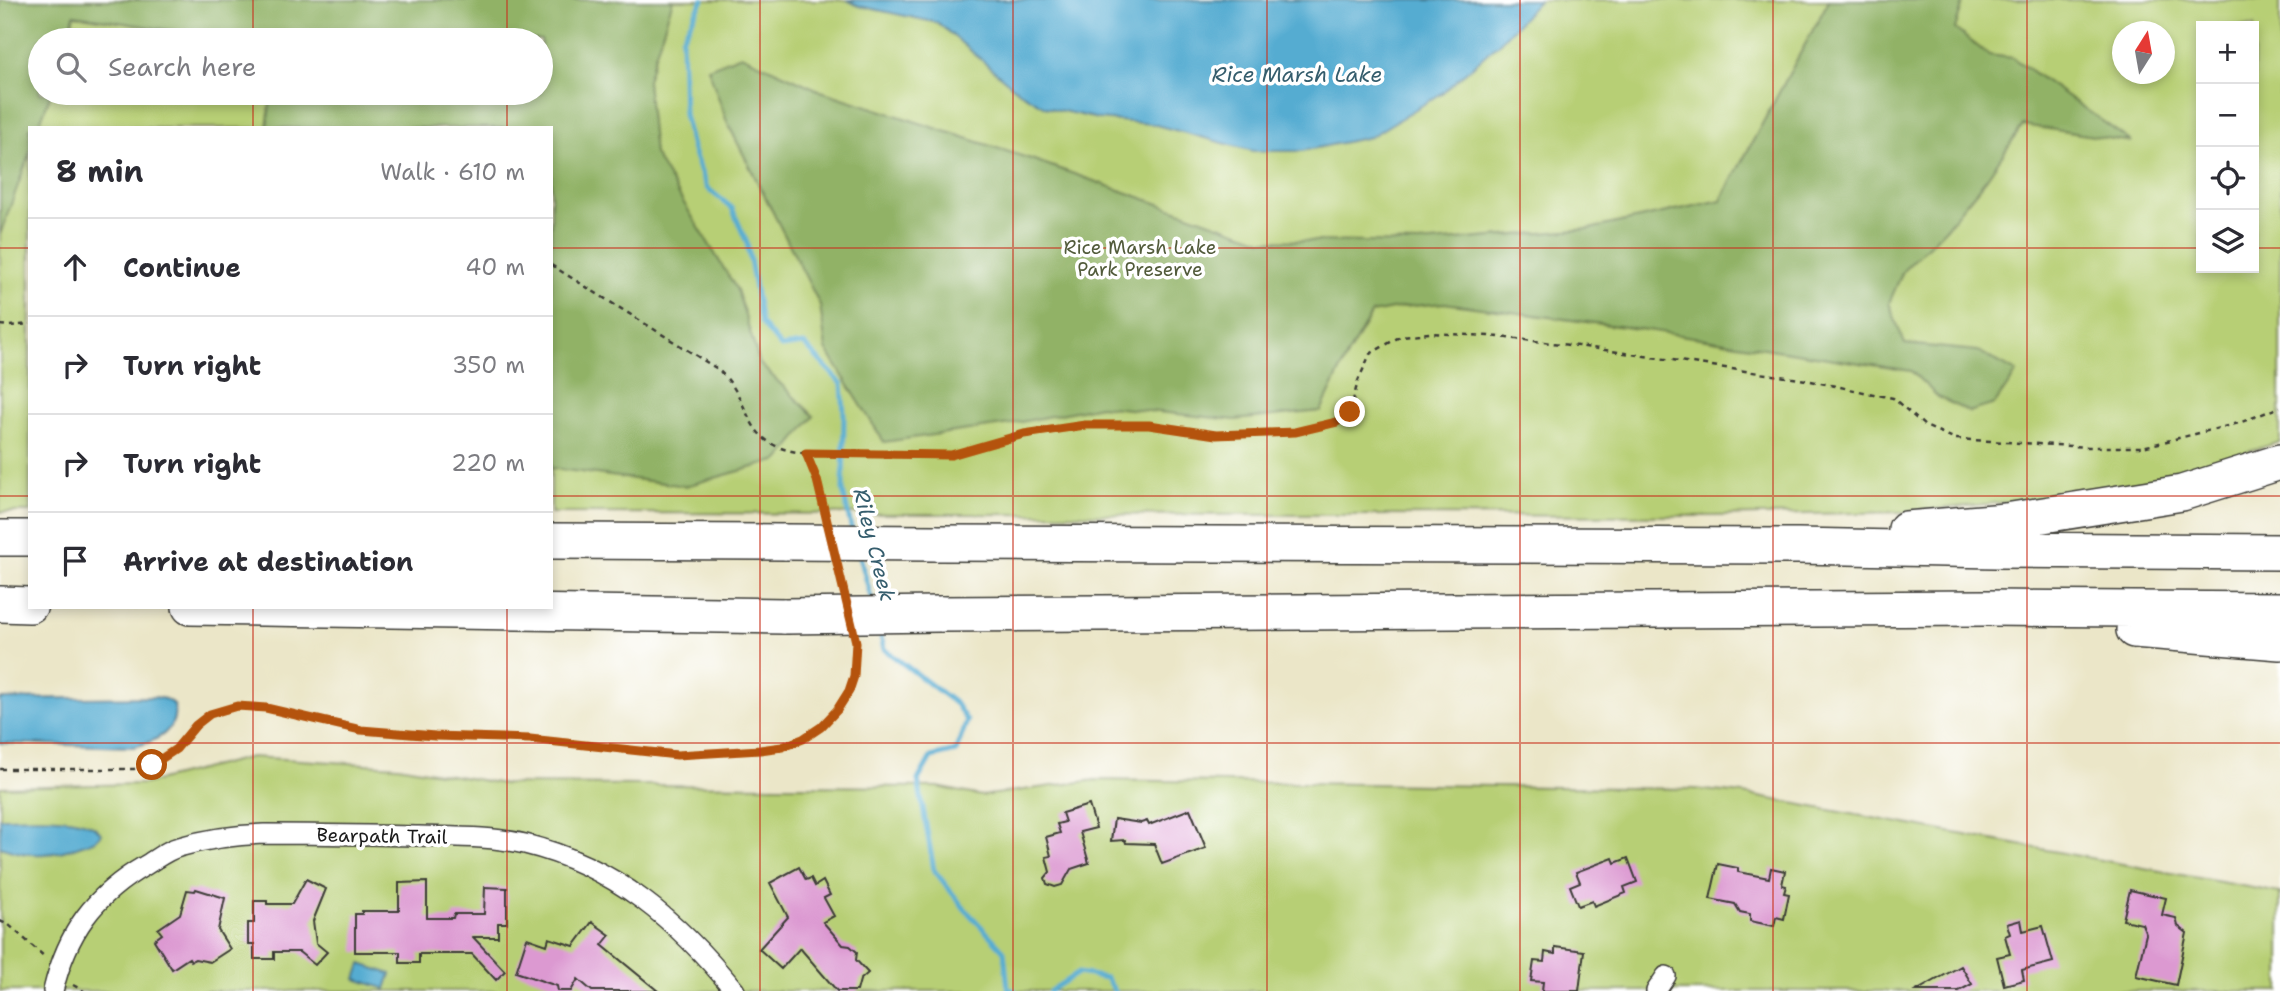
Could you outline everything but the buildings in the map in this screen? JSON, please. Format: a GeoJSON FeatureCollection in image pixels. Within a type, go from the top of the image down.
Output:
{"type":"FeatureCollection","features":[{"type":"Feature","properties":{"kind":"highway"},"geometry":{"type":"LineString","coordinates":[[1798,546],[1917,528],[2006,521],[2182,493],[2280,462]]}},
{"type":"Feature","properties":{"kind":"highway"},"geometry":{"type":"LineString","coordinates":[[0,538],[28,538]]}},
{"type":"Feature","properties":{"kind":"highway"},"geometry":{"type":"LineString","coordinates":[[553,541],[1798,546],[2280,552]]}},
{"type":"Feature","properties":{"kind":"highway"},"geometry":{"type":"LineString","coordinates":[[0,604],[28,605]]}},
{"type":"Feature","properties":{"kind":"highway"},"geometry":{"type":"LineString","coordinates":[[1986,608],[2046,623],[2280,642]]}},
{"type":"Feature","properties":{"kind":"highway"},"geometry":{"type":"LineString","coordinates":[[309,609],[785,617],[1986,608],[2280,610]]}},
{"type":"Feature","properties":{"kind":"street","name":"Bearpath Trail"},"geometry":{"type":"LineString","coordinates":[[53,991],[64,954],[94,904],[122,879],[177,847],[232,836],[264,834],[484,837],[524,844],[565,856],[603,874],[641,898],[682,930],[735,991]]}},
{"type":"Feature","properties":{"kind":"path"},"geometry":{"type":"LineString","coordinates":[[553,266],[727,376],[751,422],[769,444],[806,453],[951,455],[1024,434],[1085,425],[1149,425],[1216,435],[1295,432],[1337,422],[1350,412],[1358,381],[1370,354],[1401,336],[1430,333],[1490,336],[1578,346],[1806,380],[1893,398],[1925,426],[1956,439],[2088,447],[2143,447],[2239,423],[2280,407]]}},
{"type":"Feature","properties":{"kind":"path"},"geometry":{"type":"LineString","coordinates":[[0,325],[28,324]]}},
{"type":"Feature","properties":{"kind":"path"},"geometry":{"type":"LineString","coordinates":[[806,453],[817,480],[827,519]]}},
{"type":"Feature","properties":{"kind":"path"},"geometry":{"type":"LineString","coordinates":[[836,558],[845,596]]}},
{"type":"Feature","properties":{"kind":"path"},"geometry":{"type":"LineString","coordinates":[[0,769],[134,769],[152,765],[176,749],[196,725],[210,714],[237,706],[266,708],[334,726],[387,733],[530,739],[677,755],[782,747],[803,739],[821,727],[837,710],[854,676],[856,642]]}},
{"type":"Feature","properties":{"kind":"path"},"geometry":{"type":"LineString","coordinates":[[0,920],[84,991]]}},
{"type":"Feature","properties":{"kind":"green space","name":"Rice Marsh Lake Park Preserve"},"geometry":{"type":"Polygon","coordinates":[[[0,0],[2280,0],[2280,442],[2120,491],[1906,512],[1714,516],[553,513],[553,126],[28,126],[28,512],[0,512],[0,0]]]}},
{"type":"Feature","properties":{"kind":"green space"},"geometry":{"type":"Polygon","coordinates":[[[0,0],[673,0],[647,80],[654,154],[737,290],[760,364],[814,416],[779,460],[686,486],[553,468],[553,126],[267,126],[270,105],[553,105],[553,28],[156,28],[74,15],[71,28],[28,28],[28,105],[47,105],[39,126],[28,126],[28,158],[0,235],[0,0]]]}},
{"type":"Feature","properties":{"kind":"green space"},"geometry":{"type":"Polygon","coordinates":[[[1829,0],[1964,0],[1955,29],[1989,55],[2013,58],[2132,142],[2023,125],[1987,178],[1945,229],[1903,271],[1889,303],[1905,344],[1978,351],[2017,372],[1995,404],[1969,412],[1938,397],[1911,371],[1654,331],[1444,303],[1372,313],[1347,356],[1321,411],[1235,420],[1100,406],[1011,424],[884,442],[826,349],[820,305],[727,122],[708,68],[741,55],[821,91],[1034,160],[1262,240],[1419,243],[1589,229],[1721,200],[1829,0]]]}},
{"type":"Feature","properties":{"kind":"green space"},"geometry":{"type":"Polygon","coordinates":[[[251,757],[398,766],[503,784],[938,787],[981,796],[1095,780],[1694,789],[1743,794],[2280,893],[2280,991],[0,991],[0,787],[144,784],[251,757]]]}},
{"type":"Feature","properties":{"kind":"water","name":"Rice Marsh Lake"},"geometry":{"type":"Polygon","coordinates":[[[847,0],[1540,0],[1498,44],[1442,93],[1370,137],[1302,151],[1253,151],[1152,124],[1098,119],[1045,107],[1018,91],[938,23],[859,6],[847,0]]]}},
{"type":"Feature","properties":{"kind":"water"},"geometry":{"type":"Polygon","coordinates":[[[155,697],[174,704],[173,721],[170,728],[158,738],[143,745],[134,747],[0,743],[0,699],[155,697]]]}},
{"type":"Feature","properties":{"kind":"water"},"geometry":{"type":"Polygon","coordinates":[[[0,818],[70,819],[84,822],[101,834],[93,841],[61,852],[21,853],[0,847],[0,818]]]}},
{"type":"Feature","properties":{"kind":"water"},"geometry":{"type":"Polygon","coordinates":[[[361,964],[391,974],[386,989],[356,979],[361,964]]]}},
{"type":"Feature","properties":{"kind":"waterway","name":"Riley Creek"},"geometry":{"type":"LineString","coordinates":[[703,0],[682,38],[684,114],[693,151],[707,188],[732,208],[747,243],[761,323],[781,347],[804,344],[842,384],[843,491],[852,531]]}},
{"type":"Feature","properties":{"kind":"waterway","name":"Riley Creek"},"geometry":{"type":"LineString","coordinates":[[859,553],[872,601]]}},
{"type":"Feature","properties":{"kind":"waterway","name":"Riley Creek"},"geometry":{"type":"LineString","coordinates":[[879,628],[884,649],[956,704],[967,721],[956,751],[931,757],[918,780],[934,870],[964,908],[1004,951],[1008,988],[1015,991]]}},
{"type":"Feature","properties":{"kind":"waterway","name":"Riley Creek"},"geometry":{"type":"LineString","coordinates":[[1050,991],[1078,973],[1106,978],[1115,991]]}},
{"type":"Feature","properties":{"kind":"route"},"geometry":{"type":"LineString","coordinates":[[152,765],[176,749],[196,725],[210,714],[237,706],[266,708],[334,726],[387,733],[530,739],[677,755],[782,747],[803,739],[821,727],[837,710],[849,691],[856,659],[856,642],[843,585],[817,480],[806,453],[951,455],[1024,434],[1085,425],[1149,425],[1216,435],[1295,432],[1337,422],[1350,412]]}}]}
